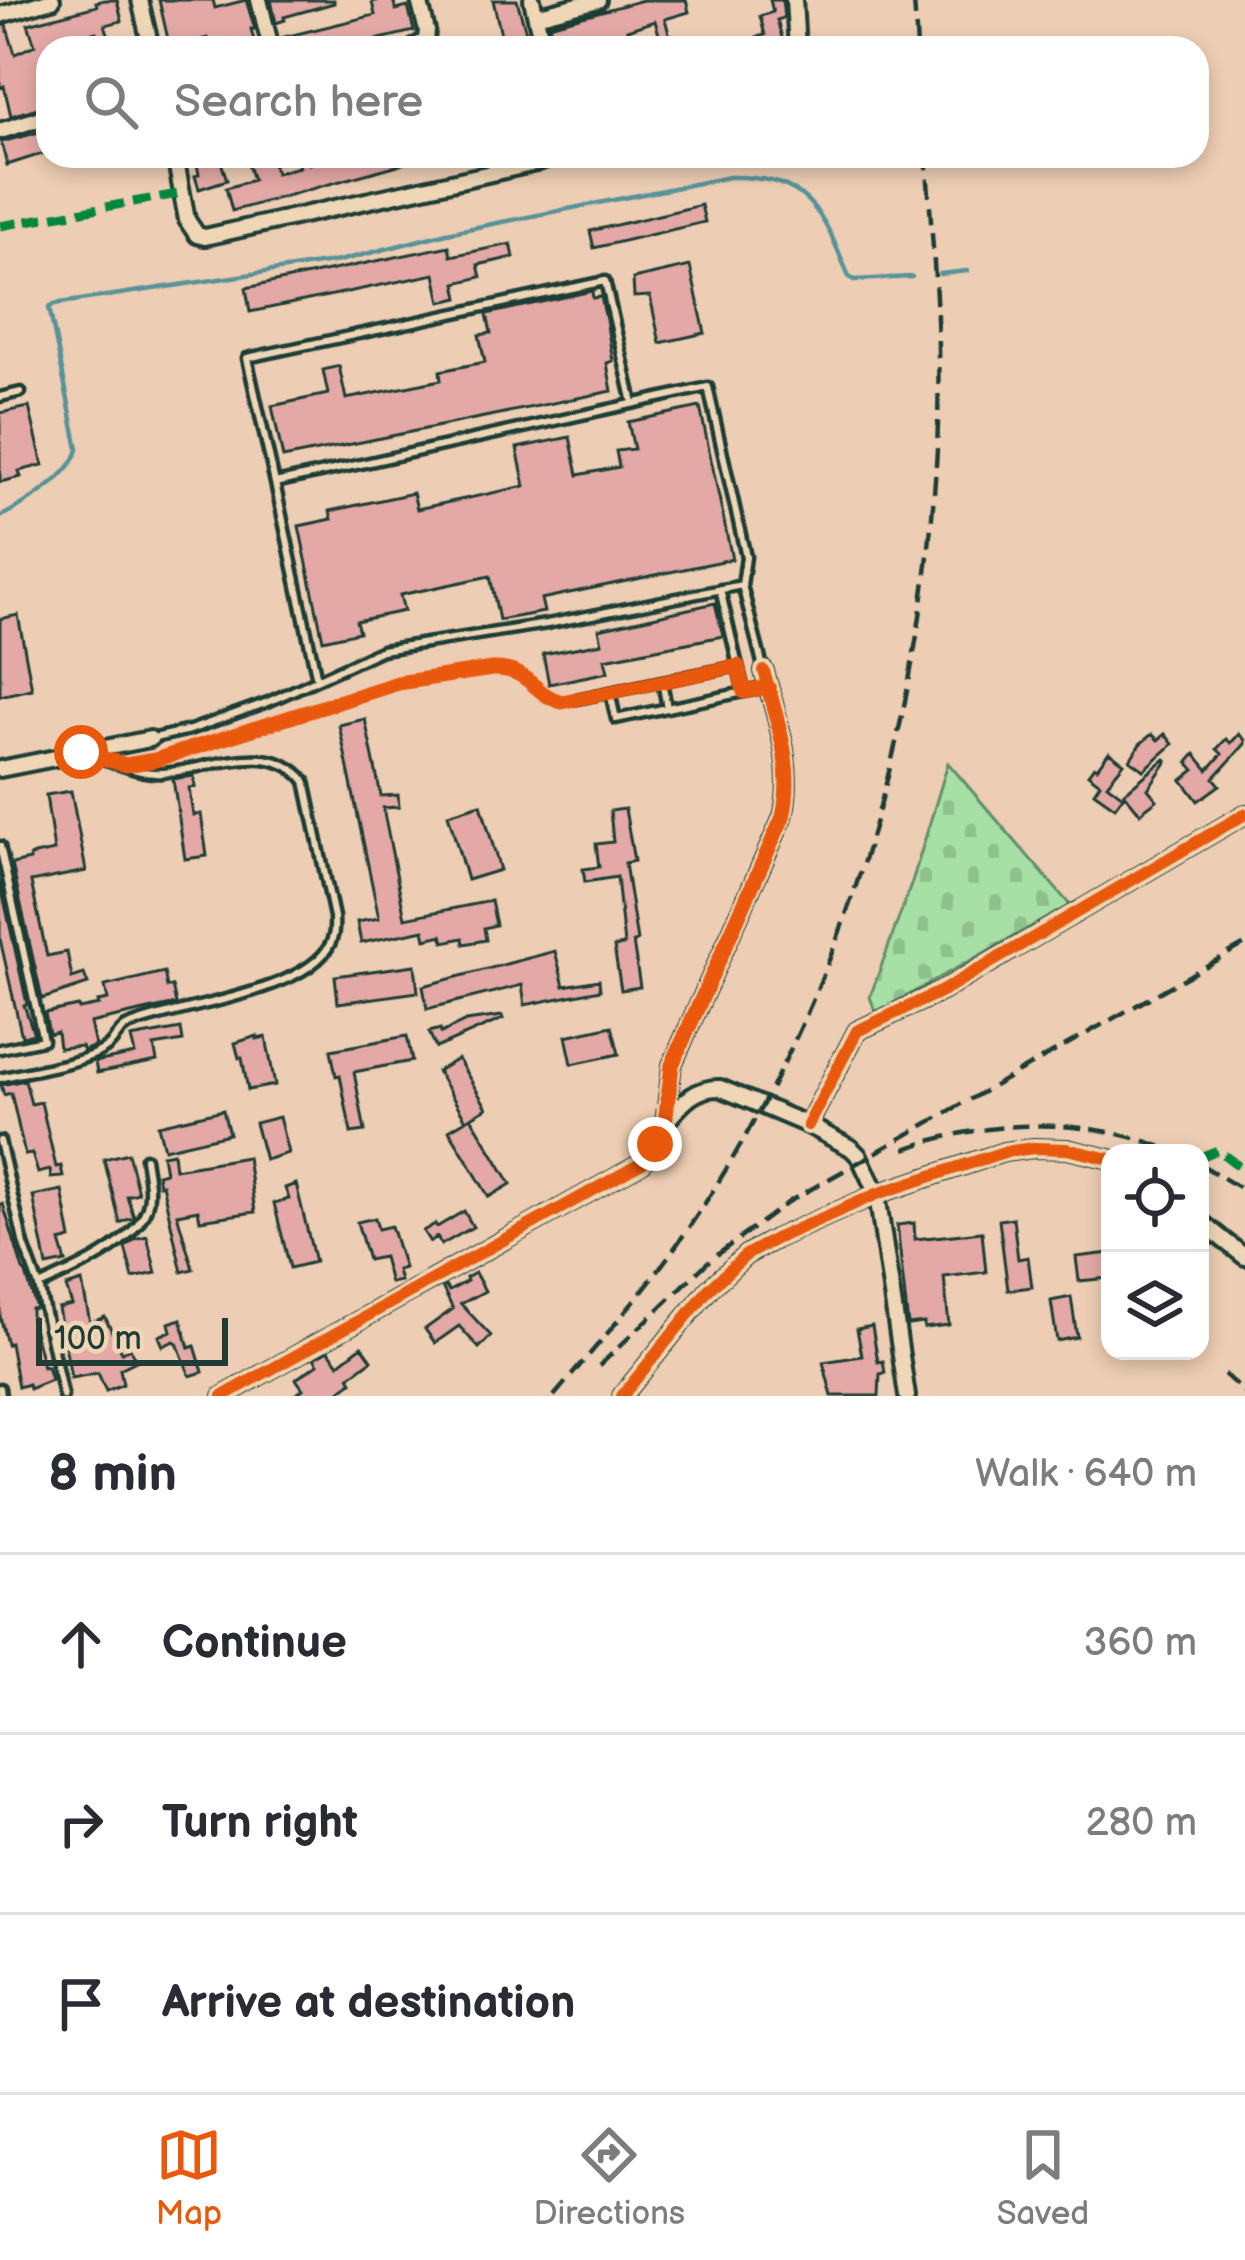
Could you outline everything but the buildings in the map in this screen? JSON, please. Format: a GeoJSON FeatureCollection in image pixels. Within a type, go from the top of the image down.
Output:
{"type":"FeatureCollection","features":[{"type":"Feature","properties":{"kind":"street"},"geometry":{"type":"LineString","coordinates":[[0,15],[52,0]]}},
{"type":"Feature","properties":{"kind":"street"},"geometry":{"type":"LineString","coordinates":[[140,0],[148,36]]}},
{"type":"Feature","properties":{"kind":"street"},"geometry":{"type":"LineString","coordinates":[[259,0],[268,36]]}},
{"type":"Feature","properties":{"kind":"street"},"geometry":{"type":"LineString","coordinates":[[419,0],[426,36]]}},
{"type":"Feature","properties":{"kind":"street"},"geometry":{"type":"LineString","coordinates":[[534,8],[598,0]]}},
{"type":"Feature","properties":{"kind":"street"},"geometry":{"type":"LineString","coordinates":[[794,0],[796,36]]}},
{"type":"Feature","properties":{"kind":"street"},"geometry":{"type":"LineString","coordinates":[[0,130],[36,120]]}},
{"type":"Feature","properties":{"kind":"street"},"geometry":{"type":"LineString","coordinates":[[178,168],[188,220],[197,235],[215,236],[514,168]]}},
{"type":"Feature","properties":{"kind":"street"},"geometry":{"type":"LineString","coordinates":[[223,1396],[642,1163],[665,1123],[672,1065],[783,817],[785,753],[766,679]]}},
{"type":"Feature","properties":{"kind":"street"},"geometry":{"type":"LineString","coordinates":[[0,770],[150,739]]}},
{"type":"Feature","properties":{"kind":"street"},"geometry":{"type":"LineString","coordinates":[[808,1125],[857,1031],[942,991],[1245,814]]}},
{"type":"Feature","properties":{"kind":"street"},"geometry":{"type":"LineString","coordinates":[[665,1123],[696,1092],[716,1087],[851,1148],[865,1165],[877,1194],[907,1396]]}},
{"type":"Feature","properties":{"kind":"street"},"geometry":{"type":"LineString","coordinates":[[622,1396],[697,1302],[746,1255],[775,1238],[877,1194],[1004,1152],[1067,1149],[1101,1157]]}},
{"type":"Feature","properties":{"kind":"street"},"geometry":{"type":"LineString","coordinates":[[1209,1228],[1245,1257]]}},
{"type":"Feature","properties":{"kind":"lane"},"geometry":{"type":"LineString","coordinates":[[317,679],[247,358],[605,280],[634,404]]}},
{"type":"Feature","properties":{"kind":"lane"},"geometry":{"type":"LineString","coordinates":[[275,483],[709,388],[746,557],[742,585],[766,679],[744,692],[616,719],[610,692]]}},
{"type":"Feature","properties":{"kind":"lane"},"geometry":{"type":"LineString","coordinates":[[0,397],[21,392]]}},
{"type":"Feature","properties":{"kind":"lane"},"geometry":{"type":"LineString","coordinates":[[150,739],[249,709],[382,650],[547,624],[742,585]]}},
{"type":"Feature","properties":{"kind":"lane"},"geometry":{"type":"LineString","coordinates":[[720,589],[744,692]]}},
{"type":"Feature","properties":{"kind":"lane"},"geometry":{"type":"LineString","coordinates":[[577,699],[738,666]]}},
{"type":"Feature","properties":{"kind":"lane"},"geometry":{"type":"LineString","coordinates":[[662,681],[667,708]]}},
{"type":"Feature","properties":{"kind":"lane"},"geometry":{"type":"LineString","coordinates":[[0,1078],[79,1059],[107,1047],[127,1027],[277,983],[304,971],[333,939],[334,917],[305,781],[297,771],[284,764],[248,759],[157,774],[81,752]]}},
{"type":"Feature","properties":{"kind":"lane"},"geometry":{"type":"LineString","coordinates":[[0,847],[43,1040],[0,1048]]}},
{"type":"Feature","properties":{"kind":"lane"},"geometry":{"type":"LineString","coordinates":[[1,1141],[63,1396]]}},
{"type":"Feature","properties":{"kind":"lane"},"geometry":{"type":"LineString","coordinates":[[39,1286],[83,1266],[132,1232],[148,1206],[145,1158]]}},
{"type":"Feature","properties":{"kind":"path"},"geometry":{"type":"LineString","coordinates":[[126,765],[398,683],[492,669],[520,673],[553,700],[577,699]]}},
{"type":"Feature","properties":{"kind":"green space"},"geometry":{"type":"Polygon","coordinates":[[[948,763],[1070,905],[876,1013],[870,997],[948,763]]]}},
{"type":"Feature","properties":{"kind":"waterway"},"geometry":{"type":"LineString","coordinates":[[0,517],[57,479],[78,449],[49,308],[54,304],[339,261],[447,233],[729,177],[778,183],[809,202],[854,280],[912,277]]}},
{"type":"Feature","properties":{"kind":"waterway"},"geometry":{"type":"LineString","coordinates":[[940,274],[967,271]]}},
{"type":"Feature","properties":{"kind":"railway"},"geometry":{"type":"LineString","coordinates":[[914,0],[916,36]]}},
{"type":"Feature","properties":{"kind":"railway"},"geometry":{"type":"LineString","coordinates":[[554,1396],[670,1254],[740,1147],[828,963],[862,866],[890,768],[927,567],[938,426],[938,349],[927,168]]}},
{"type":"Feature","properties":{"kind":"railway"},"geometry":{"type":"LineString","coordinates":[[599,1366],[710,1260],[790,1201],[1245,944]]}},
{"type":"Feature","properties":{"kind":"railway"},"geometry":{"type":"LineString","coordinates":[[905,1149],[972,1131],[1042,1126],[1111,1132],[1152,1144]]}},
{"type":"Feature","properties":{"kind":"railway"},"geometry":{"type":"LineString","coordinates":[[1209,1169],[1245,1191]]}},
{"type":"Feature","properties":{"kind":"railway"},"geometry":{"type":"LineString","coordinates":[[1224,1374],[1245,1393]]}},
{"type":"Feature","properties":{"kind":"marked path"},"geometry":{"type":"LineString","coordinates":[[0,226],[183,193]]}},
{"type":"Feature","properties":{"kind":"marked path"},"geometry":{"type":"LineString","coordinates":[[1209,1154],[1218,1150],[1245,1171]]}},
{"type":"Feature","properties":{"kind":"cycle path"},"geometry":{"type":"LineString","coordinates":[[223,1396],[642,1163],[665,1123],[672,1065],[783,817],[786,761],[764,671]]}},
{"type":"Feature","properties":{"kind":"cycle path"},"geometry":{"type":"LineString","coordinates":[[808,1125],[857,1031],[942,991],[1245,814]]}},
{"type":"Feature","properties":{"kind":"cycle path"},"geometry":{"type":"LineString","coordinates":[[622,1396],[709,1289],[746,1255],[775,1239],[877,1194],[1004,1152],[1067,1149],[1101,1157]]}},
{"type":"Feature","properties":{"kind":"route"},"geometry":{"type":"LineString","coordinates":[[81,752],[126,765],[155,760],[398,683],[492,669],[520,673],[562,702],[738,666],[744,692],[768,687],[785,753],[787,800],[743,911],[672,1065],[665,1123],[655,1144]]}}]}
